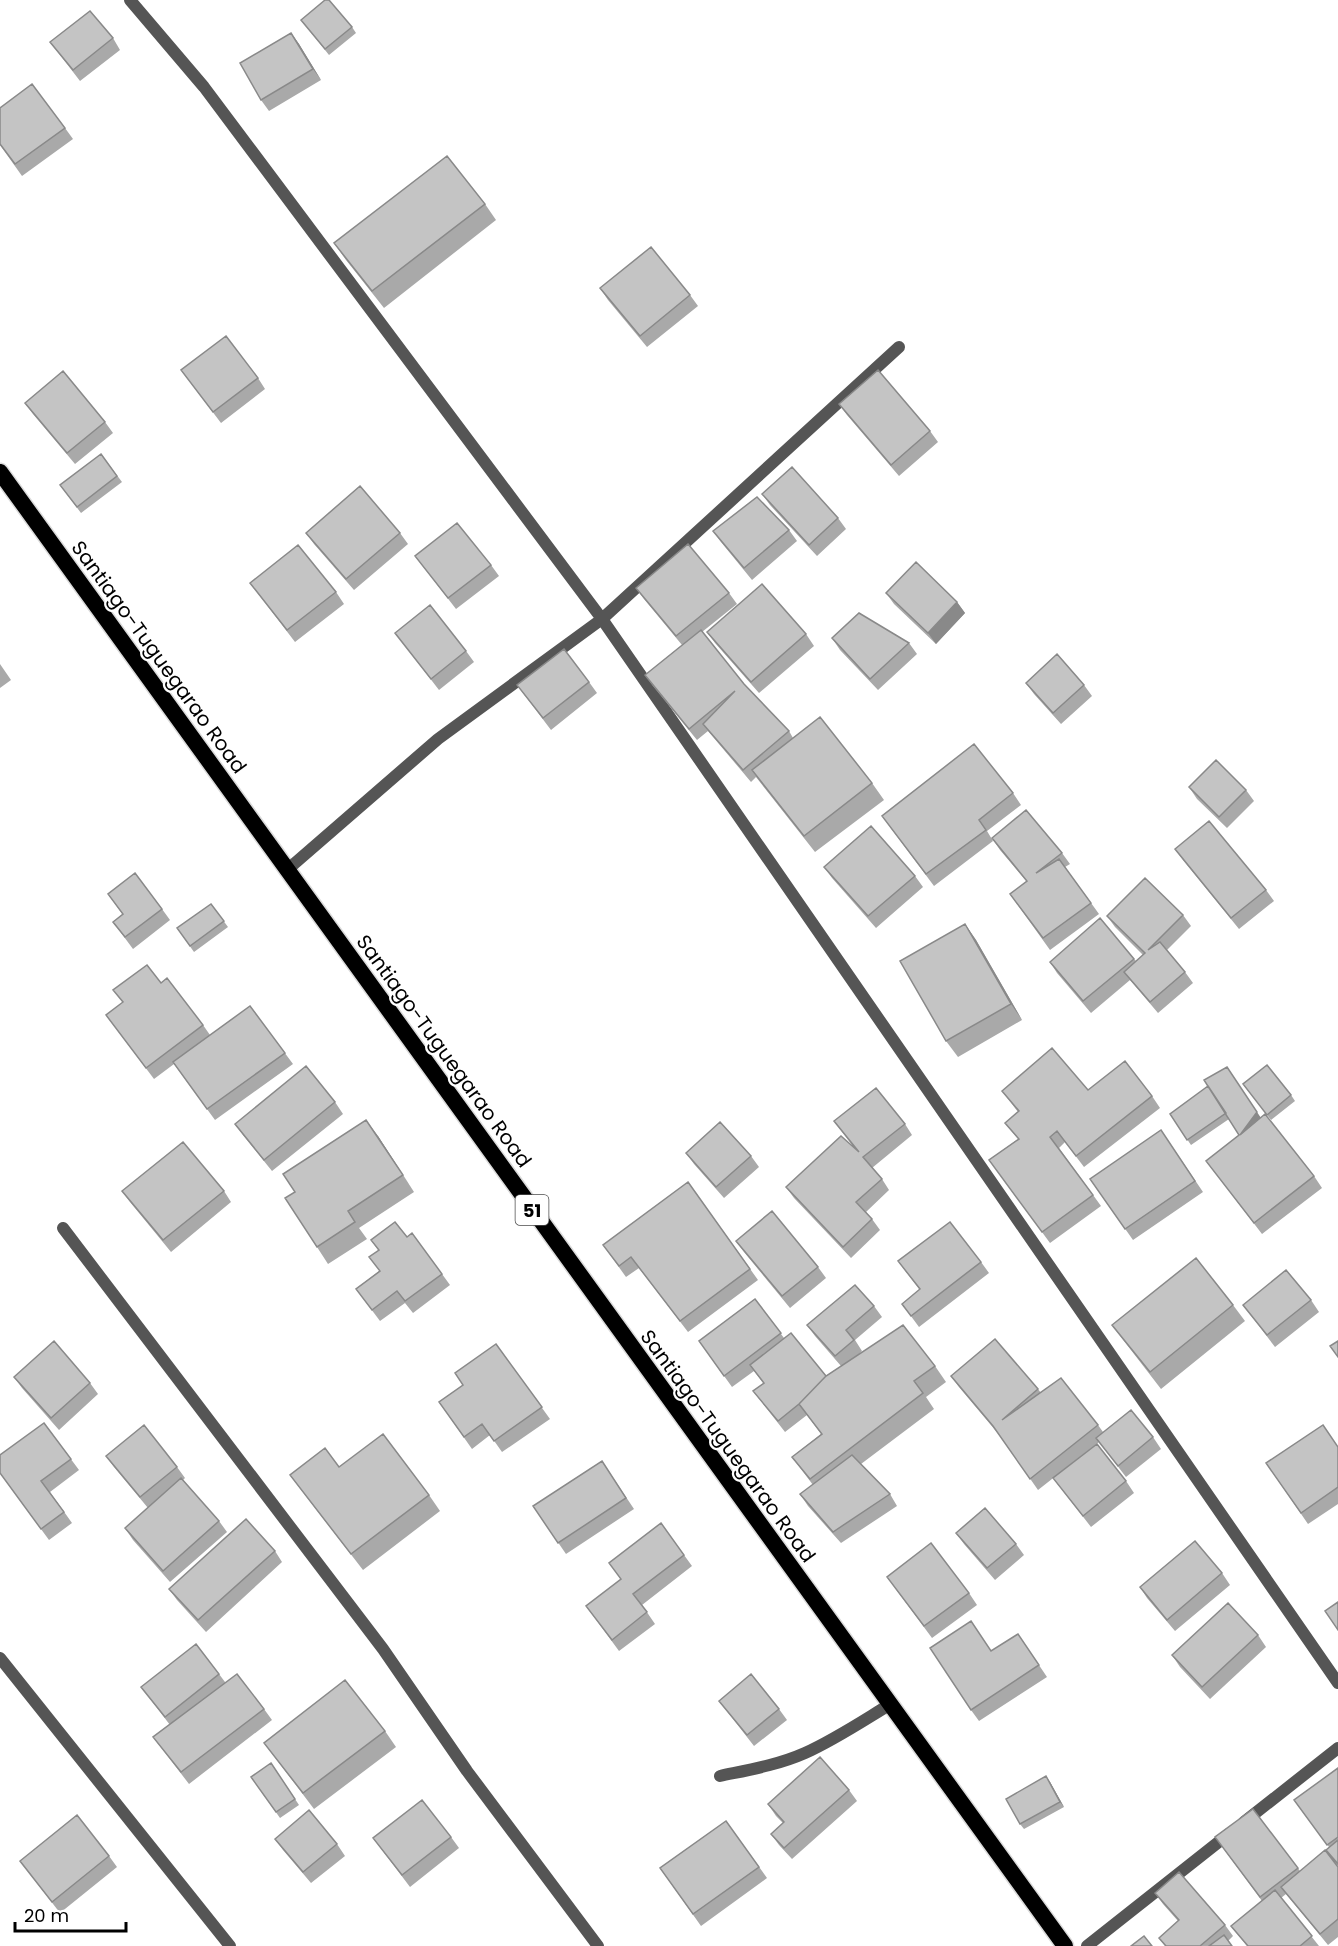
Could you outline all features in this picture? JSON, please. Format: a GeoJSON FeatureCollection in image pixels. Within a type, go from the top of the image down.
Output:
{"type":"FeatureCollection","features":[{"type":"Feature","properties":{"kind":"highway","name":"Santiago-Tuguegarao Road"},"geometry":{"type":"LineString","coordinates":[[0,472],[1065,1946]]}},
{"type":"Feature","properties":{"kind":"street"},"geometry":{"type":"LineString","coordinates":[[130,0],[204,87],[602,619],[1338,1683]]}},
{"type":"Feature","properties":{"kind":"street"},"geometry":{"type":"LineString","coordinates":[[287,870],[438,739],[602,619],[899,347]]}},
{"type":"Feature","properties":{"kind":"street"},"geometry":{"type":"LineString","coordinates":[[63,1228],[383,1649],[467,1771],[598,1946]]}},
{"type":"Feature","properties":{"kind":"street"},"geometry":{"type":"LineString","coordinates":[[0,1658],[230,1946]]}},
{"type":"Feature","properties":{"kind":"street"},"geometry":{"type":"LineString","coordinates":[[720,1776],[771,1765],[803,1754],[849,1730],[889,1705]]}},
{"type":"Feature","properties":{"kind":"street"},"geometry":{"type":"LineString","coordinates":[[1087,1946],[1338,1748]]}},
{"type":"Feature","properties":{"kind":"building"},"geometry":{"type":"Polygon","coordinates":[[[325,0],[329,0],[352,27],[325,49],[301,20],[325,0]]]}},
{"type":"Feature","properties":{"kind":"building"},"geometry":{"type":"Polygon","coordinates":[[[90,11],[113,38],[73,70],[50,42],[90,11]]]}},
{"type":"Feature","properties":{"kind":"building"},"geometry":{"type":"Polygon","coordinates":[[[291,33],[313,69],[261,100],[240,63],[291,33]]]}},
{"type":"Feature","properties":{"kind":"building"},"geometry":{"type":"Polygon","coordinates":[[[32,84],[65,128],[15,164],[0,144],[0,108],[32,84]]]}},
{"type":"Feature","properties":{"kind":"building"},"geometry":{"type":"Polygon","coordinates":[[[447,156],[485,204],[372,291],[334,243],[447,156]]]}},
{"type":"Feature","properties":{"kind":"building"},"geometry":{"type":"Polygon","coordinates":[[[651,247],[690,295],[640,336],[600,288],[651,247]]]}},
{"type":"Feature","properties":{"kind":"building"},"geometry":{"type":"Polygon","coordinates":[[[226,336],[258,378],[213,412],[181,370],[226,336]]]}},
{"type":"Feature","properties":{"kind":"building"},"geometry":{"type":"Polygon","coordinates":[[[878,370],[930,431],[891,465],[839,404],[878,370]]]}},
{"type":"Feature","properties":{"kind":"building"},"geometry":{"type":"Polygon","coordinates":[[[63,371],[105,422],[67,453],[25,403],[63,371]]]}},
{"type":"Feature","properties":{"kind":"building"},"geometry":{"type":"Polygon","coordinates":[[[101,454],[117,476],[77,507],[60,485],[101,454]]]}},
{"type":"Feature","properties":{"kind":"building"},"geometry":{"type":"Polygon","coordinates":[[[792,467],[838,518],[809,545],[762,494],[792,467]]]}},
{"type":"Feature","properties":{"kind":"building"},"geometry":{"type":"Polygon","coordinates":[[[360,486],[400,533],[346,579],[306,533],[360,486]]]}},
{"type":"Feature","properties":{"kind":"building"},"geometry":{"type":"Polygon","coordinates":[[[757,497],[789,530],[744,568],[713,531],[757,497]]]}},
{"type":"Feature","properties":{"kind":"building"},"geometry":{"type":"Polygon","coordinates":[[[457,523],[491,565],[448,598],[415,556],[457,523]]]}},
{"type":"Feature","properties":{"kind":"building"},"geometry":{"type":"Polygon","coordinates":[[[688,544],[729,593],[676,636],[636,588],[688,544]]]}},
{"type":"Feature","properties":{"kind":"building"},"geometry":{"type":"Polygon","coordinates":[[[298,545],[336,592],[287,630],[250,583],[298,545]]]}},
{"type":"Feature","properties":{"kind":"building"},"geometry":{"type":"Polygon","coordinates":[[[916,562],[957,602],[928,633],[886,593],[916,562]]]}},
{"type":"Feature","properties":{"kind":"building"},"geometry":{"type":"Polygon","coordinates":[[[762,584],[806,634],[751,682],[707,632],[762,584]]]}},
{"type":"Feature","properties":{"kind":"building"},"geometry":{"type":"Polygon","coordinates":[[[430,605],[466,651],[431,679],[395,633],[430,605]]]}},
{"type":"Feature","properties":{"kind":"building"},"geometry":{"type":"Polygon","coordinates":[[[859,613],[909,643],[870,679],[832,638],[859,613]]]}},
{"type":"Feature","properties":{"kind":"building"},"geometry":{"type":"Polygon","coordinates":[[[701,630],[744,684],[789,731],[743,770],[703,724],[735,691],[689,729],[645,675],[701,630]]]}},
{"type":"Feature","properties":{"kind":"building"},"geometry":{"type":"Polygon","coordinates":[[[564,649],[589,682],[543,718],[517,685],[564,649]]]}},
{"type":"Feature","properties":{"kind":"building"},"geometry":{"type":"Polygon","coordinates":[[[1057,654],[1084,685],[1053,713],[1026,683],[1057,654]]]}},
{"type":"Feature","properties":{"kind":"building"},"geometry":{"type":"Polygon","coordinates":[[[820,717],[872,783],[804,836],[752,770],[820,717]]]}},
{"type":"Feature","properties":{"kind":"building"},"geometry":{"type":"Polygon","coordinates":[[[974,744],[1013,793],[979,820],[986,830],[926,874],[882,816],[974,744]]]}},
{"type":"Feature","properties":{"kind":"building"},"geometry":{"type":"Polygon","coordinates":[[[1216,760],[1246,790],[1219,817],[1189,787],[1216,760]]]}},
{"type":"Feature","properties":{"kind":"building"},"geometry":{"type":"Polygon","coordinates":[[[1026,810],[1062,853],[1036,873],[1059,859],[1091,903],[1043,938],[1010,894],[1027,881],[992,838],[1026,810]]]}},
{"type":"Feature","properties":{"kind":"building"},"geometry":{"type":"Polygon","coordinates":[[[1209,821],[1266,890],[1231,918],[1175,849],[1209,821]]]}},
{"type":"Feature","properties":{"kind":"building"},"geometry":{"type":"Polygon","coordinates":[[[871,826],[915,876],[868,916],[824,867],[871,826]]]}},
{"type":"Feature","properties":{"kind":"building"},"geometry":{"type":"Polygon","coordinates":[[[135,873],[162,909],[125,937],[113,922],[123,914],[108,894],[135,873]]]}},
{"type":"Feature","properties":{"kind":"building"},"geometry":{"type":"Polygon","coordinates":[[[1145,878],[1183,915],[1148,950],[1160,942],[1185,972],[1150,1002],[1124,972],[1145,953],[1107,916],[1145,878]]]}},
{"type":"Feature","properties":{"kind":"building"},"geometry":{"type":"Polygon","coordinates":[[[211,904],[224,921],[190,946],[177,928],[211,904]]]}},
{"type":"Feature","properties":{"kind":"building"},"geometry":{"type":"Polygon","coordinates":[[[1100,918],[1134,959],[1083,1001],[1050,962],[1100,918]]]}},
{"type":"Feature","properties":{"kind":"building"},"geometry":{"type":"Polygon","coordinates":[[[965,924],[1011,1004],[946,1041],[900,961],[965,924]]]}},
{"type":"Feature","properties":{"kind":"building"},"geometry":{"type":"Polygon","coordinates":[[[147,965],[161,983],[167,978],[203,1025],[146,1068],[106,1015],[123,1002],[113,990],[147,965]]]}},
{"type":"Feature","properties":{"kind":"building"},"geometry":{"type":"Polygon","coordinates":[[[250,1006],[285,1053],[207,1109],[173,1062],[250,1006]]]}},
{"type":"Feature","properties":{"kind":"building"},"geometry":{"type":"Polygon","coordinates":[[[1052,1048],[1088,1090],[1125,1061],[1152,1096],[1076,1156],[1057,1131],[1050,1137],[1093,1195],[1042,1232],[989,1160],[1019,1139],[1005,1123],[1019,1111],[1002,1091],[1052,1048]]]}},
{"type":"Feature","properties":{"kind":"building"},"geometry":{"type":"Polygon","coordinates":[[[1267,1065],[1291,1095],[1267,1115],[1243,1084],[1267,1065]]]}},
{"type":"Feature","properties":{"kind":"building"},"geometry":{"type":"Polygon","coordinates":[[[306,1066],[335,1102],[264,1160],[235,1124],[306,1066]]]}},
{"type":"Feature","properties":{"kind":"building"},"geometry":{"type":"Polygon","coordinates":[[[1227,1067],[1257,1112],[1240,1135],[1265,1114],[1314,1176],[1254,1223],[1206,1161],[1239,1135],[1204,1080],[1227,1067]]]}},
{"type":"Feature","properties":{"kind":"building"},"geometry":{"type":"Polygon","coordinates":[[[1208,1086],[1226,1113],[1187,1140],[1170,1114],[1208,1086]]]}},
{"type":"Feature","properties":{"kind":"building"},"geometry":{"type":"Polygon","coordinates":[[[876,1088],[905,1124],[863,1157],[882,1179],[856,1202],[872,1219],[843,1247],[786,1187],[841,1136],[859,1152],[834,1121],[876,1088]]]}},
{"type":"Feature","properties":{"kind":"building"},"geometry":{"type":"Polygon","coordinates":[[[366,1120],[403,1175],[348,1211],[355,1222],[317,1247],[285,1198],[295,1192],[283,1174],[366,1120]]]}},
{"type":"Feature","properties":{"kind":"building"},"geometry":{"type":"Polygon","coordinates":[[[720,1122],[751,1156],[716,1187],[686,1153],[720,1122]]]}},
{"type":"Feature","properties":{"kind":"building"},"geometry":{"type":"Polygon","coordinates":[[[1161,1130],[1195,1181],[1125,1229],[1090,1179],[1161,1130]]]}},
{"type":"Feature","properties":{"kind":"building"},"geometry":{"type":"Polygon","coordinates":[[[183,1142],[224,1191],[163,1240],[122,1191],[183,1142]]]}},
{"type":"Feature","properties":{"kind":"building"},"geometry":{"type":"Polygon","coordinates":[[[688,1182],[750,1269],[680,1321],[631,1257],[619,1266],[603,1245],[688,1182]]]}},
{"type":"Feature","properties":{"kind":"building"},"geometry":{"type":"Polygon","coordinates":[[[772,1211],[818,1267],[782,1296],[736,1241],[772,1211]]]}},
{"type":"Feature","properties":{"kind":"building"},"geometry":{"type":"Polygon","coordinates":[[[395,1222],[407,1237],[412,1233],[442,1274],[405,1301],[397,1291],[372,1310],[356,1289],[380,1271],[369,1257],[379,1250],[371,1240],[395,1222]]]}},
{"type":"Feature","properties":{"kind":"building"},"geometry":{"type":"Polygon","coordinates":[[[950,1222],[981,1262],[911,1316],[902,1304],[920,1289],[898,1261],[950,1222]]]}},
{"type":"Feature","properties":{"kind":"building"},"geometry":{"type":"Polygon","coordinates":[[[1196,1258],[1233,1305],[1150,1372],[1112,1325],[1196,1258]]]}},
{"type":"Feature","properties":{"kind":"building"},"geometry":{"type":"Polygon","coordinates":[[[1286,1270],[1311,1300],[1267,1335],[1243,1305],[1286,1270]]]}},
{"type":"Feature","properties":{"kind":"building"},"geometry":{"type":"Polygon","coordinates":[[[855,1285],[874,1306],[846,1330],[854,1340],[835,1356],[807,1325],[855,1285]]]}},
{"type":"Feature","properties":{"kind":"building"},"geometry":{"type":"Polygon","coordinates":[[[755,1299],[781,1333],[724,1376],[699,1341],[755,1299]]]}},
{"type":"Feature","properties":{"kind":"building"},"geometry":{"type":"Polygon","coordinates":[[[903,1325],[935,1366],[914,1381],[923,1393],[810,1479],[792,1457],[822,1434],[799,1404],[826,1376],[903,1325]]]}},
{"type":"Feature","properties":{"kind":"building"},"geometry":{"type":"Polygon","coordinates":[[[791,1333],[826,1376],[799,1404],[778,1421],[753,1391],[764,1383],[750,1365],[791,1333]]]}},
{"type":"Feature","properties":{"kind":"building"},"geometry":{"type":"Polygon","coordinates":[[[995,1339],[1038,1389],[1002,1420],[1061,1378],[1098,1425],[1030,1479],[993,1426],[951,1376],[995,1339]]]}},
{"type":"Feature","properties":{"kind":"building"},"geometry":{"type":"Polygon","coordinates":[[[54,1341],[90,1383],[51,1418],[14,1377],[54,1341]]]}},
{"type":"Feature","properties":{"kind":"building"},"geometry":{"type":"Polygon","coordinates":[[[1338,1341],[1338,1357],[1330,1346],[1338,1341]]]}},
{"type":"Feature","properties":{"kind":"building"},"geometry":{"type":"Polygon","coordinates":[[[496,1344],[542,1407],[494,1441],[482,1424],[464,1437],[439,1402],[463,1385],[455,1373],[496,1344]]]}},
{"type":"Feature","properties":{"kind":"building"},"geometry":{"type":"Polygon","coordinates":[[[1131,1410],[1153,1437],[1118,1466],[1096,1438],[1131,1410]]]}},
{"type":"Feature","properties":{"kind":"building"},"geometry":{"type":"Polygon","coordinates":[[[44,1423],[71,1459],[41,1481],[64,1512],[41,1529],[0,1473],[0,1455],[44,1423]]]}},
{"type":"Feature","properties":{"kind":"building"},"geometry":{"type":"Polygon","coordinates":[[[144,1425],[177,1467],[140,1497],[106,1456],[144,1425]]]}},
{"type":"Feature","properties":{"kind":"building"},"geometry":{"type":"Polygon","coordinates":[[[1323,1425],[1338,1447],[1338,1487],[1301,1513],[1266,1463],[1323,1425]]]}},
{"type":"Feature","properties":{"kind":"building"},"geometry":{"type":"Polygon","coordinates":[[[383,1434],[429,1495],[351,1554],[290,1475],[325,1448],[339,1467],[383,1434]]]}},
{"type":"Feature","properties":{"kind":"building"},"geometry":{"type":"Polygon","coordinates":[[[1097,1444],[1126,1481],[1083,1516],[1053,1478],[1097,1444]]]}},
{"type":"Feature","properties":{"kind":"building"},"geometry":{"type":"Polygon","coordinates":[[[852,1455],[890,1494],[833,1532],[800,1494],[852,1455]]]}},
{"type":"Feature","properties":{"kind":"building"},"geometry":{"type":"Polygon","coordinates":[[[602,1461],[626,1498],[558,1543],[533,1506],[602,1461]]]}},
{"type":"Feature","properties":{"kind":"building"},"geometry":{"type":"Polygon","coordinates":[[[181,1478],[219,1521],[163,1571],[125,1528],[181,1478]]]}},
{"type":"Feature","properties":{"kind":"building"},"geometry":{"type":"Polygon","coordinates":[[[985,1508],[1016,1544],[987,1568],[956,1533],[985,1508]]]}},
{"type":"Feature","properties":{"kind":"building"},"geometry":{"type":"Polygon","coordinates":[[[246,1519],[275,1551],[198,1620],[169,1589],[246,1519]]]}},
{"type":"Feature","properties":{"kind":"building"},"geometry":{"type":"Polygon","coordinates":[[[661,1523],[684,1555],[633,1594],[647,1612],[612,1640],[586,1606],[621,1579],[609,1563],[661,1523]]]}},
{"type":"Feature","properties":{"kind":"building"},"geometry":{"type":"Polygon","coordinates":[[[1195,1541],[1222,1573],[1167,1620],[1140,1587],[1195,1541]]]}},
{"type":"Feature","properties":{"kind":"building"},"geometry":{"type":"Polygon","coordinates":[[[931,1543],[969,1593],[924,1626],[887,1577],[931,1543]]]}},
{"type":"Feature","properties":{"kind":"building"},"geometry":{"type":"Polygon","coordinates":[[[1338,1602],[1338,1630],[1325,1611],[1338,1602]]]}},
{"type":"Feature","properties":{"kind":"building"},"geometry":{"type":"Polygon","coordinates":[[[1228,1603],[1258,1635],[1202,1687],[1172,1655],[1228,1603]]]}},
{"type":"Feature","properties":{"kind":"building"},"geometry":{"type":"Polygon","coordinates":[[[971,1621],[991,1651],[1018,1634],[1039,1665],[971,1710],[930,1648],[971,1621]]]}},
{"type":"Feature","properties":{"kind":"building"},"geometry":{"type":"Polygon","coordinates":[[[196,1644],[219,1674],[165,1717],[141,1687],[196,1644]]]}},
{"type":"Feature","properties":{"kind":"building"},"geometry":{"type":"Polygon","coordinates":[[[237,1674],[264,1709],[181,1772],[153,1737],[237,1674]]]}},
{"type":"Feature","properties":{"kind":"building"},"geometry":{"type":"Polygon","coordinates":[[[751,1674],[779,1709],[747,1735],[719,1701],[751,1674]]]}},
{"type":"Feature","properties":{"kind":"building"},"geometry":{"type":"Polygon","coordinates":[[[345,1680],[385,1731],[303,1793],[264,1743],[345,1680]]]}},
{"type":"Feature","properties":{"kind":"building"},"geometry":{"type":"Polygon","coordinates":[[[820,1757],[849,1790],[784,1848],[771,1834],[784,1822],[768,1804],[820,1757]]]}},
{"type":"Feature","properties":{"kind":"building"},"geometry":{"type":"Polygon","coordinates":[[[271,1763],[295,1799],[276,1812],[251,1777],[271,1763]]]}},
{"type":"Feature","properties":{"kind":"building"},"geometry":{"type":"Polygon","coordinates":[[[1338,1768],[1338,1837],[1327,1845],[1294,1800],[1338,1768]]]}},
{"type":"Feature","properties":{"kind":"building"},"geometry":{"type":"Polygon","coordinates":[[[1046,1776],[1060,1802],[1020,1824],[1006,1799],[1046,1776]]]}},
{"type":"Feature","properties":{"kind":"building"},"geometry":{"type":"Polygon","coordinates":[[[422,1800],[451,1837],[402,1875],[373,1838],[422,1800]]]}},
{"type":"Feature","properties":{"kind":"building"},"geometry":{"type":"Polygon","coordinates":[[[1253,1809],[1298,1868],[1260,1897],[1215,1837],[1253,1809]]]}},
{"type":"Feature","properties":{"kind":"building"},"geometry":{"type":"Polygon","coordinates":[[[309,1810],[337,1844],[303,1872],[275,1839],[309,1810]]]}},
{"type":"Feature","properties":{"kind":"building"},"geometry":{"type":"Polygon","coordinates":[[[77,1815],[109,1856],[52,1902],[20,1861],[77,1815]]]}},
{"type":"Feature","properties":{"kind":"building"},"geometry":{"type":"Polygon","coordinates":[[[726,1821],[759,1867],[693,1914],[660,1868],[726,1821]]]}},
{"type":"Feature","properties":{"kind":"building"},"geometry":{"type":"Polygon","coordinates":[[[1338,1840],[1338,1864],[1326,1850],[1338,1840]]]}},
{"type":"Feature","properties":{"kind":"building"},"geometry":{"type":"Polygon","coordinates":[[[1325,1850],[1338,1867],[1338,1919],[1320,1934],[1281,1887],[1325,1850]]]}},
{"type":"Feature","properties":{"kind":"building"},"geometry":{"type":"Polygon","coordinates":[[[1179,1872],[1225,1925],[1200,1946],[1166,1946],[1159,1938],[1179,1920],[1155,1893],[1179,1872]]]}},
{"type":"Feature","properties":{"kind":"building"},"geometry":{"type":"Polygon","coordinates":[[[1275,1890],[1312,1936],[1300,1946],[1248,1946],[1231,1926],[1275,1890]]]}},
{"type":"Feature","properties":{"kind":"building"},"geometry":{"type":"Polygon","coordinates":[[[1224,1935],[1232,1946],[1209,1946],[1224,1935]]]}},
{"type":"Feature","properties":{"kind":"building"},"geometry":{"type":"Polygon","coordinates":[[[1144,1936],[1152,1946],[1131,1946],[1144,1936]]]}}]}
